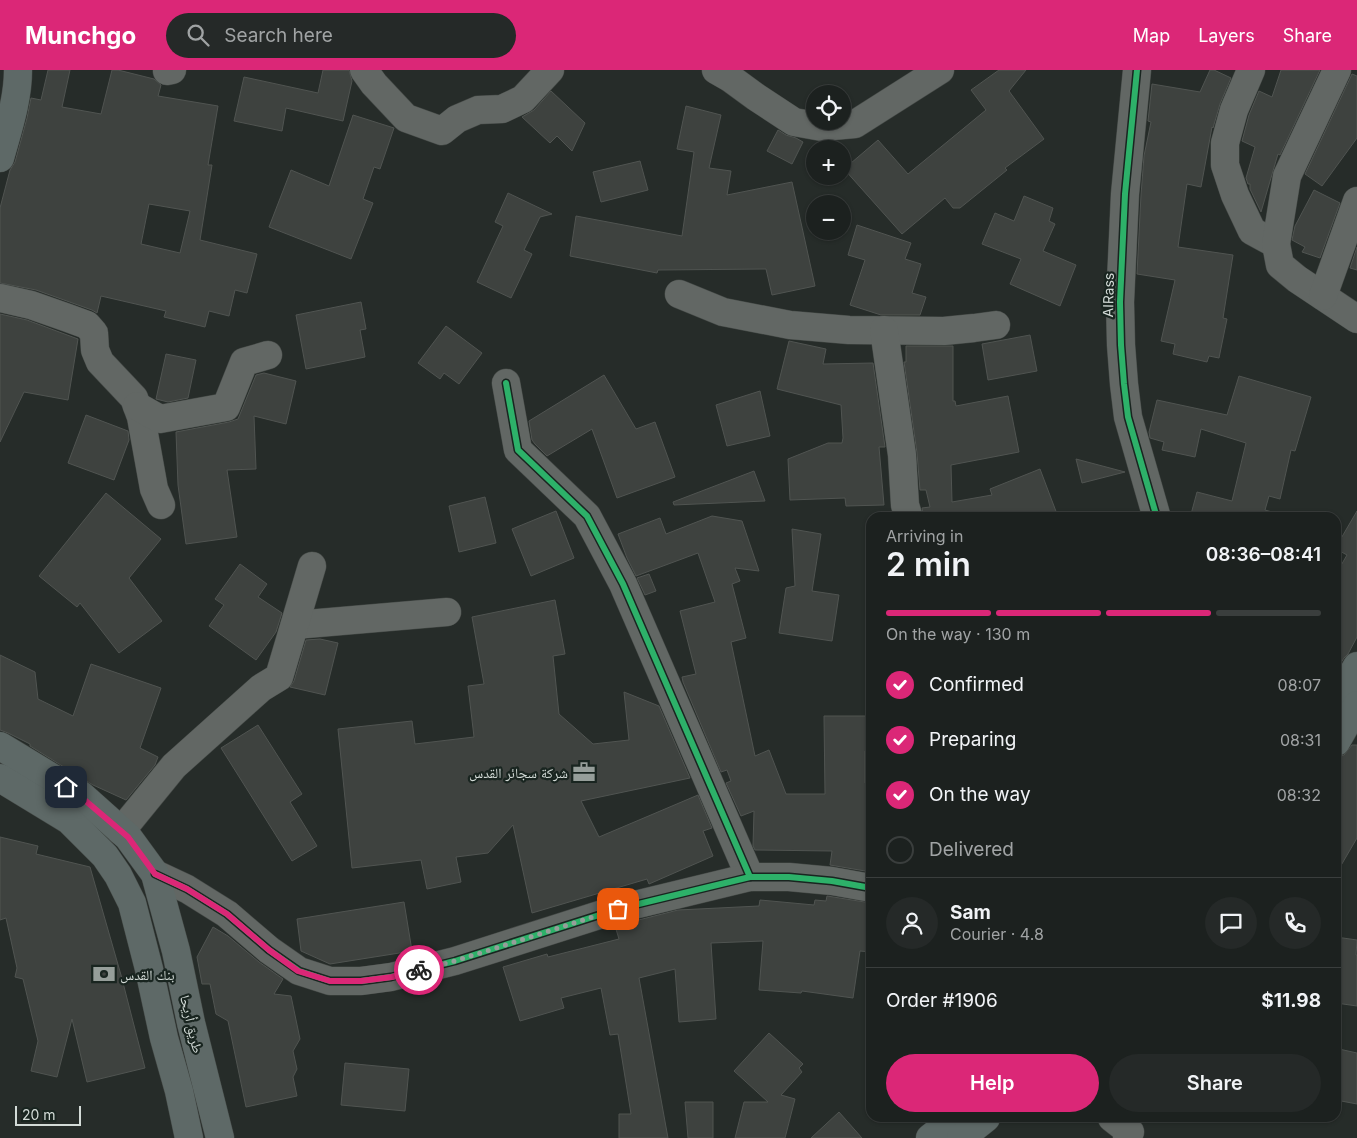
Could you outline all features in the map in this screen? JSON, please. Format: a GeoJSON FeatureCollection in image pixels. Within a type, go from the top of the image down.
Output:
{"type":"FeatureCollection","features":[{"type":"Feature","properties":{"kind":"main road"},"geometry":{"type":"LineString","coordinates":[[0,158],[5,126],[18,82],[18,70]]}},
{"type":"Feature","properties":{"kind":"main road"},"geometry":{"type":"LineString","coordinates":[[1341,693],[1357,666]]}},
{"type":"Feature","properties":{"kind":"main road"},"geometry":{"type":"LineString","coordinates":[[1341,733],[1357,705]]}},
{"type":"Feature","properties":{"kind":"main road","name":"طريق أريحا"},"geometry":{"type":"LineString","coordinates":[[0,746],[80,796],[128,837],[155,874],[170,926],[191,1023],[220,1138]]}},
{"type":"Feature","properties":{"kind":"main road"},"geometry":{"type":"LineString","coordinates":[[0,778],[69,820],[105,856],[118,875],[132,903],[189,1138]]}},
{"type":"Feature","properties":{"kind":"main road"},"geometry":{"type":"LineString","coordinates":[[140,935],[170,926]]}},
{"type":"Feature","properties":{"kind":"main road"},"geometry":{"type":"LineString","coordinates":[[930,1138],[949,1122]]}},
{"type":"Feature","properties":{"kind":"main road"},"geometry":{"type":"LineString","coordinates":[[960,1138],[981,1122]]}},
{"type":"Feature","properties":{"kind":"street"},"geometry":{"type":"LineString","coordinates":[[364,70],[374,84],[406,118],[442,131],[457,119],[478,110],[502,109],[522,99],[550,70]]}},
{"type":"Feature","properties":{"kind":"street"},"geometry":{"type":"LineString","coordinates":[[728,73],[756,97],[794,122],[822,127],[855,124],[940,70]]}},
{"type":"Feature","properties":{"kind":"street","name":"AlRass"},"geometry":{"type":"LineString","coordinates":[[1137,70],[1125,194],[1120,302],[1121,345],[1128,417],[1155,512]]}},
{"type":"Feature","properties":{"kind":"street"},"geometry":{"type":"LineString","coordinates":[[1251,70],[1234,110],[1225,143],[1225,165],[1235,195],[1252,231],[1276,244]]}},
{"type":"Feature","properties":{"kind":"street"},"geometry":{"type":"LineString","coordinates":[[1337,70],[1287,176],[1276,244],[1280,265],[1297,279],[1357,319]]}},
{"type":"Feature","properties":{"kind":"street"},"geometry":{"type":"LineString","coordinates":[[1323,296],[1357,201]]}},
{"type":"Feature","properties":{"kind":"street"},"geometry":{"type":"LineString","coordinates":[[679,294],[723,312],[790,325],[849,330],[944,331],[996,324]]}},
{"type":"Feature","properties":{"kind":"street"},"geometry":{"type":"LineString","coordinates":[[0,298],[31,305],[87,325],[94,333],[95,350],[100,362],[134,398],[141,417],[154,489],[161,505]]}},
{"type":"Feature","properties":{"kind":"street"},"geometry":{"type":"LineString","coordinates":[[884,330],[902,455],[905,505],[907,512]]}},
{"type":"Feature","properties":{"kind":"street"},"geometry":{"type":"LineString","coordinates":[[137,406],[160,419],[226,407],[244,362],[268,355]]}},
{"type":"Feature","properties":{"kind":"street"},"geometry":{"type":"LineString","coordinates":[[506,383],[518,450],[587,516],[623,584],[750,877]]}},
{"type":"Feature","properties":{"kind":"street"},"geometry":{"type":"LineString","coordinates":[[121,831],[174,766],[261,688],[279,677],[312,566]]}},
{"type":"Feature","properties":{"kind":"street"},"geometry":{"type":"LineString","coordinates":[[295,625],[447,612]]}},
{"type":"Feature","properties":{"kind":"street"},"geometry":{"type":"LineString","coordinates":[[155,874],[187,889],[227,914],[269,950],[298,971],[330,981],[354,981],[392,977],[455,961],[618,909],[750,877],[789,876],[866,887]]}},
{"type":"Feature","properties":{"kind":"street"},"geometry":{"type":"LineString","coordinates":[[1117,1122],[1130,1132],[1126,1138]]}},
{"type":"Feature","properties":{"kind":"building"},"geometry":{"type":"Polygon","coordinates":[[[48,70],[70,70],[62,107],[101,114],[112,70],[118,70],[154,79],[161,85],[158,96],[218,106],[208,165],[212,165],[200,240],[257,254],[247,293],[235,290],[229,316],[209,311],[205,327],[164,317],[166,311],[101,296],[97,313],[36,290],[0,283],[0,208],[10,170],[15,162],[31,98],[41,100],[48,70]],[[149,204],[141,244],[180,253],[190,211],[149,204]]]}},
{"type":"Feature","properties":{"kind":"building"},"geometry":{"type":"Polygon","coordinates":[[[323,70],[349,70],[352,81],[343,121],[286,108],[282,131],[234,121],[244,77],[318,93],[323,70]]]}},
{"type":"Feature","properties":{"kind":"building"},"geometry":{"type":"Polygon","coordinates":[[[999,70],[1026,70],[1009,91],[1044,139],[1005,168],[1007,170],[960,208],[953,208],[945,198],[902,234],[851,177],[851,163],[878,140],[908,174],[986,110],[971,90],[999,70]]]}},
{"type":"Feature","properties":{"kind":"building"},"geometry":{"type":"Polygon","coordinates":[[[1210,70],[1231,78],[1212,127],[1201,187],[1187,184],[1178,247],[1233,255],[1223,318],[1227,319],[1219,358],[1209,356],[1207,362],[1173,354],[1175,344],[1161,341],[1175,280],[1137,274],[1144,156],[1151,122],[1148,121],[1152,84],[1200,92],[1210,70]]]}},
{"type":"Feature","properties":{"kind":"building"},"geometry":{"type":"Polygon","coordinates":[[[1281,70],[1320,70],[1280,155],[1278,154],[1261,212],[1246,178],[1255,147],[1242,141],[1249,115],[1259,91],[1272,97],[1281,70]]]}},
{"type":"Feature","properties":{"kind":"building"},"geometry":{"type":"Polygon","coordinates":[[[1352,74],[1357,76],[1357,138],[1322,186],[1305,174],[1352,74]]]}},
{"type":"Feature","properties":{"kind":"building"},"geometry":{"type":"Polygon","coordinates":[[[551,91],[585,123],[572,151],[557,136],[550,143],[522,117],[534,110],[551,91]]]}},
{"type":"Feature","properties":{"kind":"building"},"geometry":{"type":"Polygon","coordinates":[[[686,106],[721,115],[709,168],[731,171],[727,195],[792,182],[815,286],[772,295],[766,269],[658,270],[657,273],[570,256],[576,216],[682,236],[694,152],[677,149],[686,106]]]}},
{"type":"Feature","properties":{"kind":"building"},"geometry":{"type":"Polygon","coordinates":[[[353,115],[394,128],[380,169],[374,167],[363,199],[373,203],[351,259],[269,227],[291,170],[329,186],[353,115]]]}},
{"type":"Feature","properties":{"kind":"building"},"geometry":{"type":"Polygon","coordinates":[[[778,130],[803,142],[792,164],[767,151],[778,130]]]}},
{"type":"Feature","properties":{"kind":"building"},"geometry":{"type":"Polygon","coordinates":[[[640,161],[648,190],[601,202],[593,172],[640,161]]]}},
{"type":"Feature","properties":{"kind":"building"},"geometry":{"type":"Polygon","coordinates":[[[1314,190],[1340,203],[1320,258],[1302,252],[1305,247],[1292,240],[1295,226],[1314,190]]]}},
{"type":"Feature","properties":{"kind":"building"},"geometry":{"type":"Polygon","coordinates":[[[508,193],[552,214],[540,217],[524,250],[532,254],[511,298],[477,282],[503,226],[495,222],[508,193]]]}},
{"type":"Feature","properties":{"kind":"building"},"geometry":{"type":"Polygon","coordinates":[[[1024,196],[1053,208],[1049,221],[1055,224],[1043,251],[1076,265],[1060,306],[1010,284],[1021,259],[982,244],[995,213],[1014,221],[1024,196]]]}},
{"type":"Feature","properties":{"kind":"building"},"geometry":{"type":"Polygon","coordinates":[[[857,225],[911,243],[905,259],[921,264],[912,293],[926,297],[920,315],[881,315],[850,305],[865,260],[848,255],[857,225]]]}},
{"type":"Feature","properties":{"kind":"building"},"geometry":{"type":"Polygon","coordinates":[[[1357,247],[1357,270],[1350,268],[1357,247]]]}},
{"type":"Feature","properties":{"kind":"building"},"geometry":{"type":"Polygon","coordinates":[[[361,302],[366,329],[360,330],[365,357],[306,369],[296,315],[361,302]]]}},
{"type":"Feature","properties":{"kind":"building"},"geometry":{"type":"Polygon","coordinates":[[[0,314],[27,320],[78,339],[68,400],[24,392],[0,442],[0,314]]]}},
{"type":"Feature","properties":{"kind":"building"},"geometry":{"type":"Polygon","coordinates":[[[446,326],[482,353],[459,384],[444,373],[440,379],[418,363],[446,326]]]}},
{"type":"Feature","properties":{"kind":"building"},"geometry":{"type":"Polygon","coordinates":[[[1030,335],[1037,371],[988,380],[982,344],[1030,335]]]}},
{"type":"Feature","properties":{"kind":"building"},"geometry":{"type":"Polygon","coordinates":[[[789,341],[826,349],[823,364],[873,363],[885,447],[879,447],[884,505],[846,506],[845,498],[790,500],[788,459],[828,443],[842,443],[843,438],[841,405],[777,389],[789,341]]]}},
{"type":"Feature","properties":{"kind":"building"},"geometry":{"type":"Polygon","coordinates":[[[906,346],[953,346],[953,401],[955,401],[956,406],[1008,396],[1019,452],[951,465],[952,502],[992,495],[990,489],[1040,469],[1056,512],[923,512],[922,508],[930,507],[926,490],[920,490],[917,453],[904,362],[906,362],[906,346]]]}},
{"type":"Feature","properties":{"kind":"building"},"geometry":{"type":"Polygon","coordinates":[[[166,354],[196,360],[188,398],[168,402],[156,399],[166,354]]]}},
{"type":"Feature","properties":{"kind":"building"},"geometry":{"type":"Polygon","coordinates":[[[264,373],[296,381],[286,424],[254,416],[256,469],[227,470],[237,537],[186,544],[178,485],[176,432],[238,419],[256,375],[264,373]]]}},
{"type":"Feature","properties":{"kind":"building"},"geometry":{"type":"Polygon","coordinates":[[[604,375],[636,429],[655,422],[675,477],[617,498],[592,429],[547,456],[532,440],[529,421],[604,375]]]}},
{"type":"Feature","properties":{"kind":"building"},"geometry":{"type":"Polygon","coordinates":[[[1239,376],[1311,397],[1295,451],[1291,450],[1280,499],[1269,496],[1265,510],[1272,512],[1192,512],[1197,492],[1232,501],[1246,443],[1201,429],[1195,457],[1162,450],[1164,442],[1150,438],[1149,432],[1157,400],[1227,415],[1239,376]]]}},
{"type":"Feature","properties":{"kind":"building"},"geometry":{"type":"Polygon","coordinates":[[[760,391],[770,436],[727,446],[716,405],[760,391]]]}},
{"type":"Feature","properties":{"kind":"building"},"geometry":{"type":"Polygon","coordinates":[[[86,415],[128,431],[129,440],[114,480],[68,463],[86,415]]]}},
{"type":"Feature","properties":{"kind":"building"},"geometry":{"type":"Polygon","coordinates":[[[1076,459],[1125,472],[1082,483],[1076,459]]]}},
{"type":"Feature","properties":{"kind":"building"},"geometry":{"type":"Polygon","coordinates":[[[754,471],[765,501],[674,505],[673,502],[754,471]]]}},
{"type":"Feature","properties":{"kind":"building"},"geometry":{"type":"Polygon","coordinates":[[[106,493],[161,539],[129,578],[162,621],[119,653],[80,603],[77,607],[39,576],[106,493]]]}},
{"type":"Feature","properties":{"kind":"building"},"geometry":{"type":"Polygon","coordinates":[[[485,497],[496,543],[459,552],[449,506],[485,497]]]}},
{"type":"Feature","properties":{"kind":"building"},"geometry":{"type":"Polygon","coordinates":[[[556,511],[574,558],[531,576],[512,529],[556,511]]]}},
{"type":"Feature","properties":{"kind":"building"},"geometry":{"type":"Polygon","coordinates":[[[1357,511],[1357,637],[1341,663],[1341,565],[1347,555],[1341,552],[1341,538],[1357,511]]]}},
{"type":"Feature","properties":{"kind":"building"},"geometry":{"type":"Polygon","coordinates":[[[712,516],[742,521],[759,571],[735,568],[740,581],[732,584],[746,638],[731,642],[755,756],[769,750],[786,794],[825,794],[824,716],[866,716],[866,871],[830,865],[832,851],[755,850],[753,846],[754,811],[741,816],[726,783],[731,781],[727,770],[721,772],[682,677],[696,674],[680,611],[715,602],[698,553],[636,576],[618,534],[660,518],[666,534],[712,516]]]}},
{"type":"Feature","properties":{"kind":"building"},"geometry":{"type":"Polygon","coordinates":[[[792,529],[821,534],[812,591],[839,595],[832,641],[779,633],[786,588],[795,586],[792,529]]]}},
{"type":"Feature","properties":{"kind":"building"},"geometry":{"type":"Polygon","coordinates":[[[240,564],[267,584],[258,597],[282,613],[276,632],[256,660],[209,626],[224,605],[215,599],[240,564]]]}},
{"type":"Feature","properties":{"kind":"building"},"geometry":{"type":"Polygon","coordinates":[[[649,574],[656,591],[645,595],[637,578],[649,574]]]}},
{"type":"Feature","properties":{"kind":"building"},"geometry":{"type":"Polygon","coordinates":[[[555,600],[565,654],[553,656],[559,714],[593,744],[629,740],[624,692],[659,706],[690,778],[581,801],[599,837],[698,795],[712,828],[703,831],[713,856],[649,884],[647,879],[532,913],[513,825],[488,853],[456,857],[461,882],[427,889],[421,860],[352,868],[338,729],[412,721],[415,744],[474,737],[468,686],[484,684],[472,617],[555,600]]]}},
{"type":"Feature","properties":{"kind":"building"},"geometry":{"type":"Polygon","coordinates":[[[320,639],[338,643],[325,695],[290,687],[294,681],[306,640],[320,639]]]}},
{"type":"Feature","properties":{"kind":"building"},"geometry":{"type":"Polygon","coordinates":[[[0,655],[35,672],[38,699],[73,716],[91,664],[161,688],[140,748],[158,757],[155,765],[126,800],[93,785],[30,746],[30,744],[0,730],[0,655]]]}},
{"type":"Feature","properties":{"kind":"building"},"geometry":{"type":"Polygon","coordinates":[[[258,725],[302,794],[290,802],[317,846],[292,861],[221,748],[258,725]]]}},
{"type":"Feature","properties":{"kind":"building"},"geometry":{"type":"Polygon","coordinates":[[[1352,745],[1357,745],[1357,838],[1341,865],[1341,756],[1352,745]]]}},
{"type":"Feature","properties":{"kind":"building"},"geometry":{"type":"Polygon","coordinates":[[[0,837],[38,846],[36,854],[90,867],[145,1068],[87,1082],[72,1019],[57,1077],[31,1071],[38,1041],[23,979],[15,977],[17,968],[6,918],[0,920],[0,837]]]}},
{"type":"Feature","properties":{"kind":"building"},"geometry":{"type":"Polygon","coordinates":[[[827,896],[866,902],[866,952],[860,951],[853,998],[802,991],[801,993],[759,990],[763,941],[711,943],[716,1019],[679,1022],[675,969],[639,978],[668,1138],[619,1138],[619,1114],[631,1114],[618,1034],[610,1035],[601,988],[561,998],[564,1008],[520,1021],[503,967],[547,954],[548,957],[619,939],[615,926],[678,910],[759,906],[760,900],[814,905],[815,900],[826,901],[827,896]]]}},
{"type":"Feature","properties":{"kind":"building"},"geometry":{"type":"Polygon","coordinates":[[[404,902],[412,951],[330,964],[301,951],[297,919],[404,902]]]}},
{"type":"Feature","properties":{"kind":"building"},"geometry":{"type":"Polygon","coordinates":[[[213,927],[228,936],[283,979],[274,994],[291,996],[300,1039],[293,1051],[297,1069],[293,1077],[297,1096],[246,1107],[228,1021],[216,1014],[210,984],[202,984],[197,957],[213,927]]]}},
{"type":"Feature","properties":{"kind":"building"},"geometry":{"type":"Polygon","coordinates":[[[1341,938],[1357,940],[1357,1006],[1341,1004],[1341,938]]]}},
{"type":"Feature","properties":{"kind":"building"},"geometry":{"type":"Polygon","coordinates":[[[769,1033],[803,1064],[799,1068],[802,1072],[781,1095],[795,1099],[785,1138],[735,1138],[744,1102],[768,1102],[734,1071],[769,1033]]]}},
{"type":"Feature","properties":{"kind":"building"},"geometry":{"type":"Polygon","coordinates":[[[1341,1049],[1357,1053],[1357,1104],[1341,1101],[1341,1049]]]}},
{"type":"Feature","properties":{"kind":"building"},"geometry":{"type":"Polygon","coordinates":[[[345,1063],[409,1069],[405,1111],[341,1105],[345,1063]]]}},
{"type":"Feature","properties":{"kind":"building"},"geometry":{"type":"Polygon","coordinates":[[[685,1102],[713,1102],[713,1138],[688,1138],[685,1102]]]}},
{"type":"Feature","properties":{"kind":"building"},"geometry":{"type":"Polygon","coordinates":[[[839,1112],[862,1138],[811,1138],[839,1112]]]}},
{"type":"Feature","properties":{"kind":"cycle path"},"geometry":{"type":"LineString","coordinates":[[1137,70],[1125,194],[1120,302],[1121,345],[1128,417],[1155,512]]}},
{"type":"Feature","properties":{"kind":"cycle path"},"geometry":{"type":"LineString","coordinates":[[506,383],[518,450],[587,516],[623,584],[750,877]]}},
{"type":"Feature","properties":{"kind":"cycle path"},"geometry":{"type":"LineString","coordinates":[[155,874],[187,889],[227,914],[269,950],[299,971],[330,981],[361,981],[391,977],[455,961],[618,909],[750,877],[789,877],[832,881],[866,887]]}},
{"type":"Feature","properties":{"kind":"way so far"},"geometry":{"type":"LineString","coordinates":[[419,970],[455,961],[618,909]]}},
{"type":"Feature","properties":{"kind":"place","name":"شركة سجائر القدس"},"geometry":{"type":"Point","coordinates":[584,772]}},
{"type":"Feature","properties":{"kind":"place","name":"بنك القدس"},"geometry":{"type":"Point","coordinates":[104,974]}},
{"type":"Feature","properties":{"kind":"route"},"geometry":{"type":"LineString","coordinates":[[66,787],[80,796],[128,837],[155,874],[187,889],[227,914],[269,950],[298,971],[330,981],[361,981],[392,977],[419,970]]}}]}
